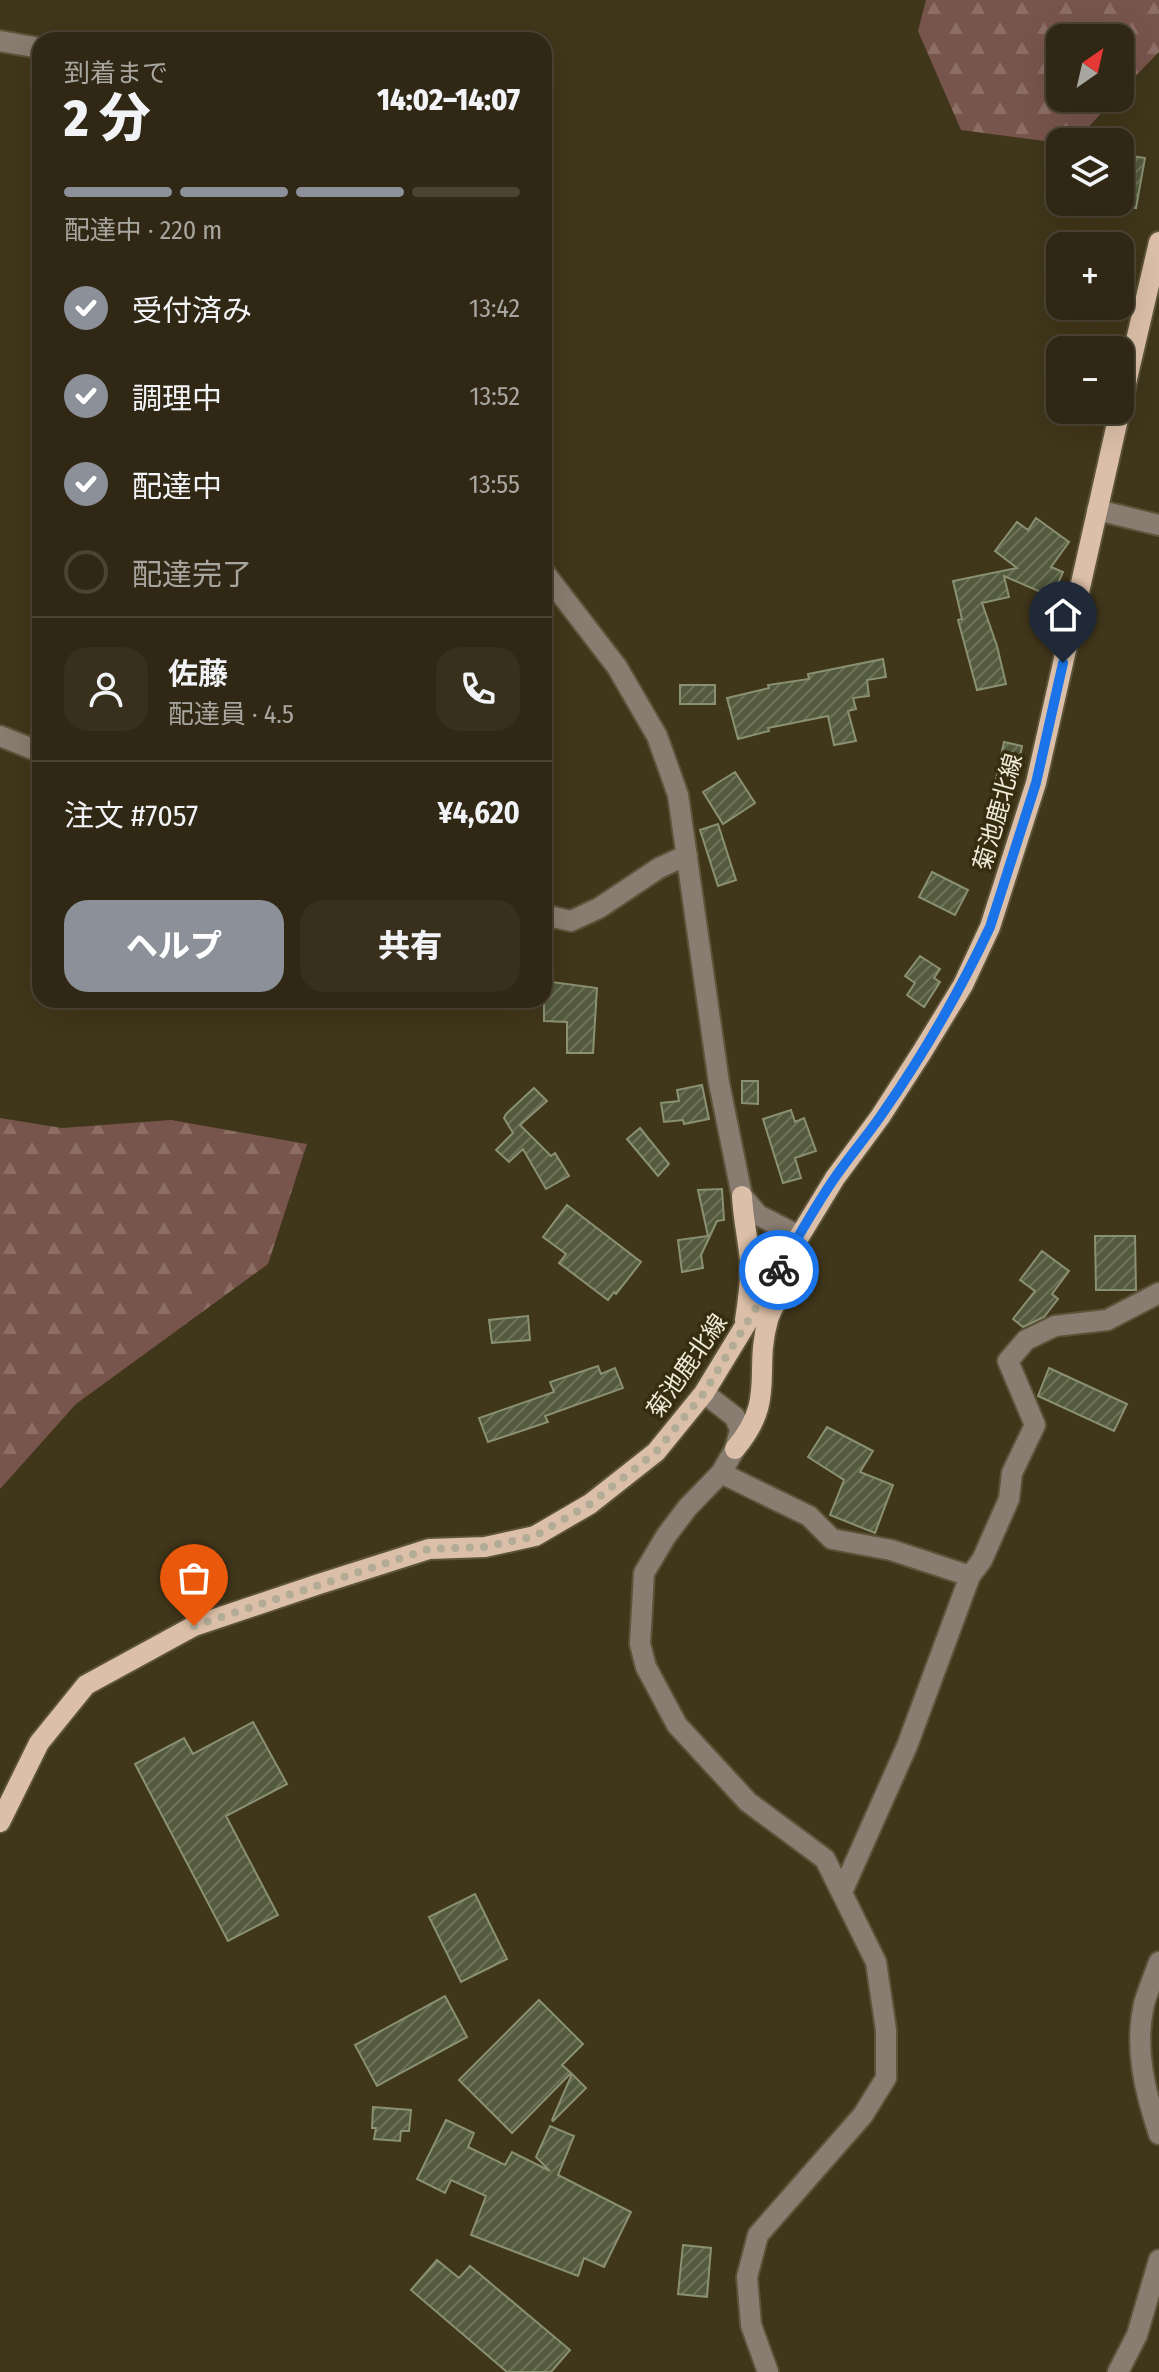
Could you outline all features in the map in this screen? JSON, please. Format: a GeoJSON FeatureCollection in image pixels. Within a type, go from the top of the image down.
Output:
{"type":"FeatureCollection","features":[{"type":"Feature","properties":{"kind":"main road","name":"菊池鹿北線"},"geometry":{"type":"LineString","coordinates":[[1134,349],[1159,242]]}},
{"type":"Feature","properties":{"kind":"main road","name":"菊池鹿北線"},"geometry":{"type":"LineString","coordinates":[[0,1822],[39,1743],[86,1685],[194,1626],[319,1584],[429,1549],[485,1547],[535,1536],[590,1504],[656,1452],[704,1393],[813,1214],[922,1052],[963,985],[990,927],[1036,783],[1117,424]]}},
{"type":"Feature","properties":{"kind":"main road"},"geometry":{"type":"LineString","coordinates":[[742,1196],[750,1260],[743,1332]]}},
{"type":"Feature","properties":{"kind":"main road"},"geometry":{"type":"LineString","coordinates":[[735,1449],[751,1430],[759,1412],[768,1320],[789,1279],[813,1214]]}},
{"type":"Feature","properties":{"kind":"street"},"geometry":{"type":"LineString","coordinates":[[0,41],[32,47]]}},
{"type":"Feature","properties":{"kind":"street"},"geometry":{"type":"LineString","coordinates":[[1097,510],[1159,525]]}},
{"type":"Feature","properties":{"kind":"street"},"geometry":{"type":"LineString","coordinates":[[552,582],[617,667],[657,736],[678,795],[719,1083],[742,1196],[758,1215],[799,1236]]}},
{"type":"Feature","properties":{"kind":"street"},"geometry":{"type":"LineString","coordinates":[[0,736],[32,749]]}},
{"type":"Feature","properties":{"kind":"street"},"geometry":{"type":"LineString","coordinates":[[552,917],[571,921],[599,908],[659,868],[687,855]]}},
{"type":"Feature","properties":{"kind":"street"},"geometry":{"type":"LineString","coordinates":[[842,1892],[907,1746],[970,1576],[982,1560],[1009,1499],[1012,1473],[1035,1425],[1008,1361],[1026,1340],[1055,1326],[1107,1320],[1159,1293]]}},
{"type":"Feature","properties":{"kind":"street"},"geometry":{"type":"LineString","coordinates":[[704,1393],[735,1417],[740,1430],[735,1449],[721,1473],[688,1507],[644,1573],[640,1644],[646,1667],[677,1725],[748,1802],[825,1859],[876,1962],[886,2030],[886,2078],[863,2115],[758,2235],[747,2277],[751,2325],[768,2372]]}},
{"type":"Feature","properties":{"kind":"street"},"geometry":{"type":"LineString","coordinates":[[721,1473],[809,1516],[832,1539],[891,1550],[970,1576]]}},
{"type":"Feature","properties":{"kind":"street"},"geometry":{"type":"LineString","coordinates":[[1159,1962],[1144,2005],[1139,2053],[1147,2098],[1159,2134]]}},
{"type":"Feature","properties":{"kind":"street"},"geometry":{"type":"LineString","coordinates":[[1118,2372],[1137,2335],[1159,2260]]}},
{"type":"Feature","properties":{"kind":"green space"},"geometry":{"type":"Polygon","coordinates":[[[926,0],[1159,0],[1159,52],[1134,78],[1134,24],[1046,24],[1046,112],[1102,112],[1088,128],[1046,128],[1046,141],[961,130],[918,31],[926,0]]]}},
{"type":"Feature","properties":{"kind":"green space"},"geometry":{"type":"Polygon","coordinates":[[[0,1118],[62,1128],[171,1120],[307,1144],[268,1264],[76,1404],[0,1489],[0,1118]]]}},
{"type":"Feature","properties":{"kind":"building"},"geometry":{"type":"Polygon","coordinates":[[[1134,156],[1145,158],[1134,208],[1134,156]]]}},
{"type":"Feature","properties":{"kind":"building"},"geometry":{"type":"Polygon","coordinates":[[[1036,518],[1069,542],[1051,567],[1063,572],[1052,597],[1004,576],[1009,597],[982,603],[1006,684],[977,690],[958,620],[962,619],[953,581],[1017,568],[995,551],[1017,522],[1028,530],[1036,518]]]}},
{"type":"Feature","properties":{"kind":"building"},"geometry":{"type":"Polygon","coordinates":[[[883,659],[886,677],[867,680],[869,696],[853,698],[856,709],[848,711],[856,741],[834,745],[828,716],[768,728],[769,731],[738,739],[727,698],[769,688],[768,685],[809,679],[808,674],[883,659]]]}},
{"type":"Feature","properties":{"kind":"building"},"geometry":{"type":"Polygon","coordinates":[[[680,685],[715,685],[715,704],[680,704],[680,685]]]}},
{"type":"Feature","properties":{"kind":"building"},"geometry":{"type":"Polygon","coordinates":[[[1004,742],[1022,746],[1015,784],[996,780],[1004,742]]]}},
{"type":"Feature","properties":{"kind":"building"},"geometry":{"type":"Polygon","coordinates":[[[735,772],[755,803],[723,824],[703,792],[735,772]]]}},
{"type":"Feature","properties":{"kind":"building"},"geometry":{"type":"Polygon","coordinates":[[[718,824],[736,880],[718,886],[700,830],[718,824]]]}},
{"type":"Feature","properties":{"kind":"building"},"geometry":{"type":"Polygon","coordinates":[[[932,872],[968,890],[955,915],[919,897],[932,872]]]}},
{"type":"Feature","properties":{"kind":"building"},"geometry":{"type":"Polygon","coordinates":[[[920,956],[940,969],[934,978],[940,982],[924,1007],[907,995],[915,983],[905,976],[920,956]]]}},
{"type":"Feature","properties":{"kind":"building"},"geometry":{"type":"Polygon","coordinates":[[[552,982],[597,988],[593,1053],[567,1053],[567,1022],[544,1021],[544,1008],[552,1008],[552,982]]]}},
{"type":"Feature","properties":{"kind":"building"},"geometry":{"type":"Polygon","coordinates":[[[742,1081],[758,1081],[758,1104],[742,1103],[742,1081]]]}},
{"type":"Feature","properties":{"kind":"building"},"geometry":{"type":"Polygon","coordinates":[[[702,1085],[709,1119],[684,1124],[683,1120],[664,1122],[661,1103],[679,1101],[677,1090],[702,1085]]]}},
{"type":"Feature","properties":{"kind":"building"},"geometry":{"type":"Polygon","coordinates":[[[534,1088],[547,1101],[520,1125],[551,1156],[555,1153],[569,1176],[546,1189],[523,1149],[509,1162],[496,1150],[513,1133],[504,1118],[506,1114],[534,1088]]]}},
{"type":"Feature","properties":{"kind":"building"},"geometry":{"type":"Polygon","coordinates":[[[791,1110],[795,1122],[804,1118],[816,1151],[795,1158],[801,1178],[783,1183],[763,1119],[791,1110]]]}},
{"type":"Feature","properties":{"kind":"building"},"geometry":{"type":"Polygon","coordinates":[[[640,1128],[669,1164],[658,1176],[627,1139],[640,1128]]]}},
{"type":"Feature","properties":{"kind":"building"},"geometry":{"type":"Polygon","coordinates":[[[722,1189],[724,1220],[717,1221],[701,1255],[703,1268],[682,1272],[678,1240],[708,1236],[698,1190],[722,1189]]]}},
{"type":"Feature","properties":{"kind":"building"},"geometry":{"type":"Polygon","coordinates":[[[567,1205],[641,1262],[608,1300],[559,1263],[566,1254],[543,1237],[567,1205]]]}},
{"type":"Feature","properties":{"kind":"building"},"geometry":{"type":"Polygon","coordinates":[[[1095,1236],[1135,1236],[1136,1290],[1096,1290],[1095,1236]]]}},
{"type":"Feature","properties":{"kind":"building"},"geometry":{"type":"Polygon","coordinates":[[[1042,1251],[1069,1271],[1052,1294],[1058,1299],[1044,1317],[1023,1327],[1013,1319],[1035,1291],[1020,1280],[1042,1251]]]}},
{"type":"Feature","properties":{"kind":"building"},"geometry":{"type":"Polygon","coordinates":[[[528,1316],[530,1340],[492,1343],[489,1320],[528,1316]]]}},
{"type":"Feature","properties":{"kind":"building"},"geometry":{"type":"Polygon","coordinates":[[[598,1366],[601,1374],[615,1368],[623,1388],[545,1416],[548,1422],[488,1442],[479,1418],[554,1392],[550,1382],[598,1366]]]}},
{"type":"Feature","properties":{"kind":"building"},"geometry":{"type":"Polygon","coordinates":[[[1049,1368],[1127,1404],[1114,1431],[1038,1396],[1049,1368]]]}},
{"type":"Feature","properties":{"kind":"building"},"geometry":{"type":"Polygon","coordinates":[[[827,1427],[873,1451],[860,1472],[893,1485],[875,1533],[830,1515],[844,1480],[808,1457],[827,1427]]]}},
{"type":"Feature","properties":{"kind":"building"},"geometry":{"type":"Polygon","coordinates":[[[253,1722],[287,1784],[226,1816],[278,1915],[228,1941],[135,1764],[184,1738],[193,1754],[253,1722]]]}},
{"type":"Feature","properties":{"kind":"building"},"geometry":{"type":"Polygon","coordinates":[[[475,1894],[507,1959],[461,1982],[429,1917],[475,1894]]]}},
{"type":"Feature","properties":{"kind":"building"},"geometry":{"type":"Polygon","coordinates":[[[445,1996],[467,2037],[377,2086],[355,2045],[445,1996]]]}},
{"type":"Feature","properties":{"kind":"building"},"geometry":{"type":"Polygon","coordinates":[[[539,2000],[583,2044],[562,2065],[571,2073],[512,2133],[459,2080],[539,2000]]]}},
{"type":"Feature","properties":{"kind":"building"},"geometry":{"type":"Polygon","coordinates":[[[572,2074],[586,2088],[553,2121],[552,2120],[572,2074]]]}},
{"type":"Feature","properties":{"kind":"building"},"geometry":{"type":"Polygon","coordinates":[[[373,2107],[411,2110],[409,2131],[401,2131],[400,2141],[374,2139],[373,2107]]]}},
{"type":"Feature","properties":{"kind":"building"},"geometry":{"type":"Polygon","coordinates":[[[446,2120],[474,2133],[468,2147],[505,2165],[512,2152],[550,2171],[536,2157],[550,2126],[574,2136],[558,2175],[631,2212],[604,2267],[584,2258],[578,2276],[471,2235],[486,2196],[451,2180],[445,2193],[417,2179],[446,2120]]]}},
{"type":"Feature","properties":{"kind":"building"},"geometry":{"type":"Polygon","coordinates":[[[683,2245],[711,2248],[707,2297],[678,2294],[683,2245]]]}},
{"type":"Feature","properties":{"kind":"building"},"geometry":{"type":"Polygon","coordinates":[[[437,2260],[459,2278],[470,2266],[570,2350],[551,2372],[507,2372],[411,2290],[437,2260]]]}},
{"type":"Feature","properties":{"kind":"way so far"},"geometry":{"type":"LineString","coordinates":[[194,1626],[429,1549],[485,1547],[535,1536],[590,1504],[656,1452],[704,1393],[779,1270]]}},
{"type":"Feature","properties":{"kind":"route"},"geometry":{"type":"LineString","coordinates":[[779,1270],[835,1178],[880,1117],[963,985],[990,927],[1036,783],[1063,663]]}}]}
